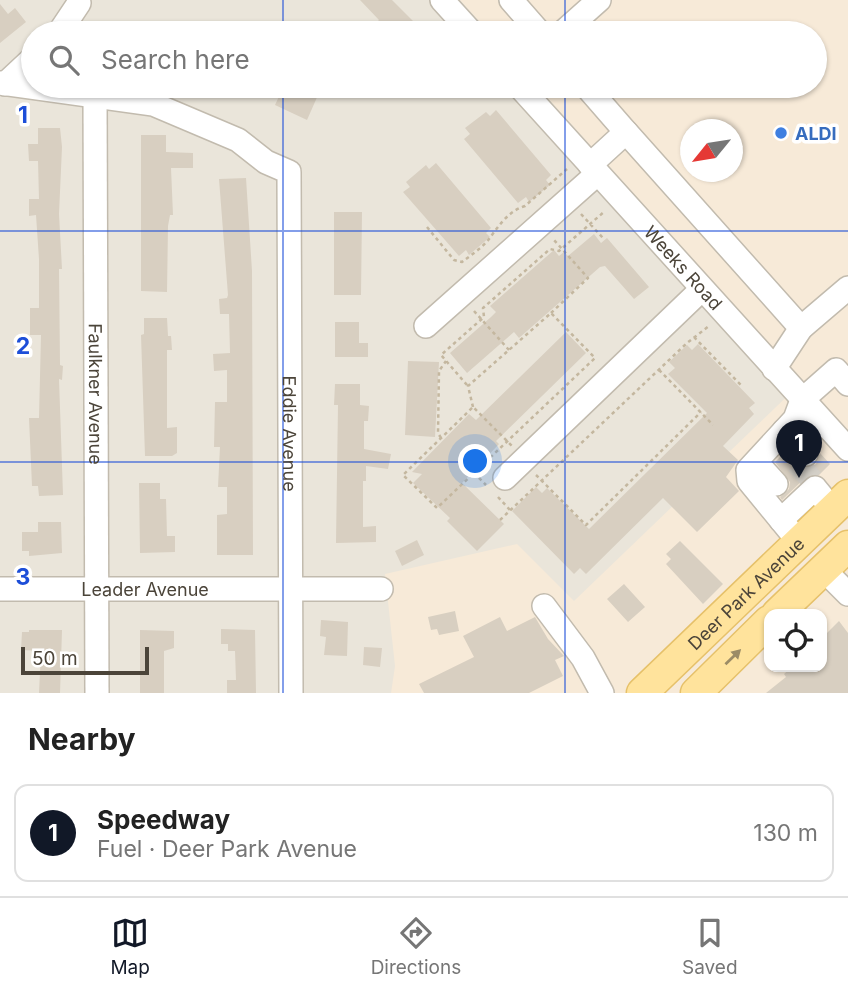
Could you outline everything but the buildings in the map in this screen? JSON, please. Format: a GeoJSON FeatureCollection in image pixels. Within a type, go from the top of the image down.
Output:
{"type":"FeatureCollection","features":[{"type":"Feature","properties":{"kind":"main road","name":"Deer Park Avenue"},"geometry":{"type":"LineString","coordinates":[[642,693],[792,517],[826,489]]}},
{"type":"Feature","properties":{"kind":"main road","name":"Deer Park Avenue"},"geometry":{"type":"LineString","coordinates":[[782,609],[848,546]]}},
{"type":"Feature","properties":{"kind":"main road","name":"Deer Park Avenue"},"geometry":{"type":"LineString","coordinates":[[696,693],[764,626]]}},
{"type":"Feature","properties":{"kind":"street"},"geometry":{"type":"LineString","coordinates":[[442,0],[461,21]]}},
{"type":"Feature","properties":{"kind":"street"},"geometry":{"type":"LineString","coordinates":[[511,0],[529,21]]}},
{"type":"Feature","properties":{"kind":"street"},"geometry":{"type":"LineString","coordinates":[[575,21],[599,0]]}},
{"type":"Feature","properties":{"kind":"street"},"geometry":{"type":"LineString","coordinates":[[67,21],[79,3]]}},
{"type":"Feature","properties":{"kind":"street"},"geometry":{"type":"LineString","coordinates":[[3,84],[21,68]]}},
{"type":"Feature","properties":{"kind":"street"},"geometry":{"type":"LineString","coordinates":[[3,84],[21,86]]}},
{"type":"Feature","properties":{"kind":"street","name":"Faulkner Avenue"},"geometry":{"type":"LineString","coordinates":[[95,98],[97,693]]}},
{"type":"Feature","properties":{"kind":"street","name":"Eddie Avenue"},"geometry":{"type":"LineString","coordinates":[[114,98],[153,104],[238,140],[266,162],[289,172],[290,693]]}},
{"type":"Feature","properties":{"kind":"street","name":"Weeks Road"},"geometry":{"type":"LineString","coordinates":[[529,98],[586,168],[848,449]]}},
{"type":"Feature","properties":{"kind":"street"},"geometry":{"type":"LineString","coordinates":[[596,98],[801,328]]}},
{"type":"Feature","properties":{"kind":"street"},"geometry":{"type":"LineString","coordinates":[[426,326],[568,199],[586,168],[626,132]]}},
{"type":"Feature","properties":{"kind":"street"},"geometry":{"type":"LineString","coordinates":[[774,369],[801,328],[848,288]]}},
{"type":"Feature","properties":{"kind":"street"},"geometry":{"type":"LineString","coordinates":[[505,478],[701,290]]}},
{"type":"Feature","properties":{"kind":"street"},"geometry":{"type":"LineString","coordinates":[[792,517],[748,481],[748,470],[795,419],[802,400],[836,370],[848,383]]}},
{"type":"Feature","properties":{"kind":"street"},"geometry":{"type":"LineString","coordinates":[[779,436],[802,458]]}},
{"type":"Feature","properties":{"kind":"street"},"geometry":{"type":"LineString","coordinates":[[756,462],[776,484]]}},
{"type":"Feature","properties":{"kind":"street"},"geometry":{"type":"LineString","coordinates":[[823,569],[848,594]]}},
{"type":"Feature","properties":{"kind":"street","name":"Leader Avenue"},"geometry":{"type":"LineString","coordinates":[[0,589],[381,589]]}},
{"type":"Feature","properties":{"kind":"street"},"geometry":{"type":"LineString","coordinates":[[544,606],[583,658],[602,693]]}},
{"type":"Feature","properties":{"kind":"path"},"geometry":{"type":"LineString","coordinates":[[427,228],[454,260],[462,261],[491,237],[493,229],[517,208],[525,206],[586,168]]}},
{"type":"Feature","properties":{"kind":"path"},"geometry":{"type":"LineString","coordinates":[[568,199],[603,238]]}},
{"type":"Feature","properties":{"kind":"path"},"geometry":{"type":"LineString","coordinates":[[610,206],[559,251],[550,249],[483,308],[482,319],[441,355],[468,386],[473,407],[586,525],[701,412]]}},
{"type":"Feature","properties":{"kind":"path"},"geometry":{"type":"LineString","coordinates":[[468,386],[588,278],[540,224]]}},
{"type":"Feature","properties":{"kind":"path"},"geometry":{"type":"LineString","coordinates":[[460,296],[509,350]]}},
{"type":"Feature","properties":{"kind":"path"},"geometry":{"type":"LineString","coordinates":[[473,407],[404,475],[437,508],[595,358],[551,313]]}},
{"type":"Feature","properties":{"kind":"path"},"geometry":{"type":"LineString","coordinates":[[500,520],[694,337],[714,322]]}},
{"type":"Feature","properties":{"kind":"path"},"geometry":{"type":"LineString","coordinates":[[694,337],[741,385]]}},
{"type":"Feature","properties":{"kind":"path"},"geometry":{"type":"LineString","coordinates":[[441,438],[438,433],[439,371],[446,361]]}},
{"type":"Feature","properties":{"kind":"path"},"geometry":{"type":"LineString","coordinates":[[659,370],[713,425]]}},
{"type":"Feature","properties":{"kind":"shaded area"},"geometry":{"type":"Polygon","coordinates":[[[0,0],[848,0],[848,693],[0,693],[0,0]]]}},
{"type":"Feature","properties":{"kind":"shaded area"},"geometry":{"type":"Polygon","coordinates":[[[460,0],[848,0],[848,693],[391,693],[395,666],[385,574],[517,544],[574,601],[803,381],[548,98],[827,98],[827,21],[479,21],[460,0]]]}},
{"type":"Feature","properties":{"kind":"tunnel"},"geometry":{"type":"LineString","coordinates":[[797,463],[813,481]]}},
{"type":"Feature","properties":{"kind":"place","name":"ALDI"},"geometry":{"type":"Point","coordinates":[781,133]}},
{"type":"Feature","properties":{"kind":"place","name":"Speedway"},"geometry":{"type":"Point","coordinates":[799,478]}}]}
